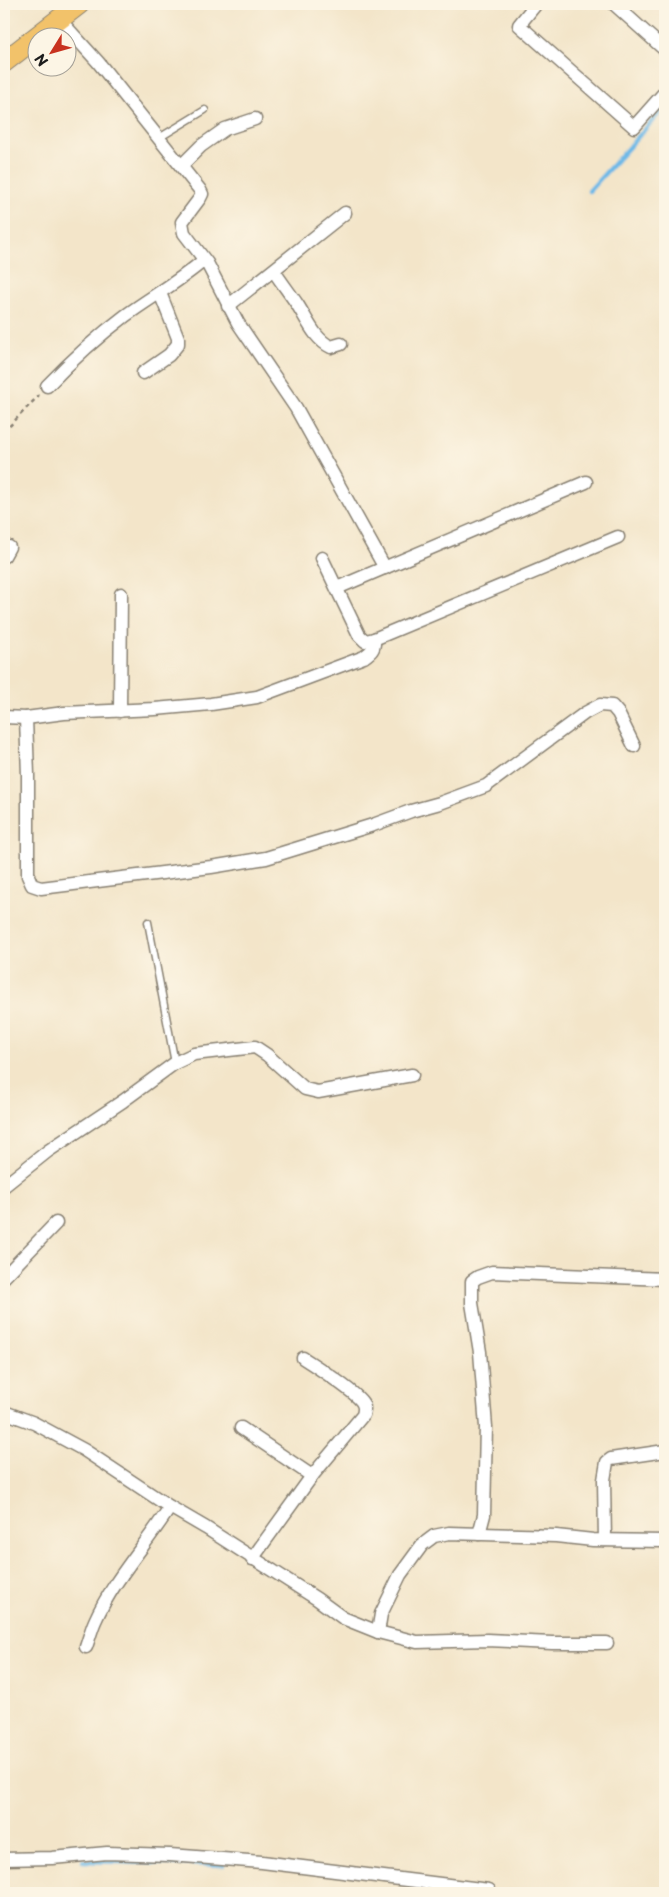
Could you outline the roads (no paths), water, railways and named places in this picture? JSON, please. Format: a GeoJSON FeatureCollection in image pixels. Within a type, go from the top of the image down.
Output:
{"type":"FeatureCollection","features":[{"type":"Feature","properties":{"kind":"highway"},"geometry":{"type":"LineString","coordinates":[[4,62],[79,4]]}},
{"type":"Feature","properties":{"kind":"street"},"geometry":{"type":"LineString","coordinates":[[536,4],[519,25],[634,128],[665,92]]}},
{"type":"Feature","properties":{"kind":"street"},"geometry":{"type":"LineString","coordinates":[[614,4],[665,50]]}},
{"type":"Feature","properties":{"kind":"street"},"geometry":{"type":"LineString","coordinates":[[59,19],[98,62],[202,194],[182,222],[184,233],[204,260],[228,306],[258,354],[296,408],[385,568]]}},
{"type":"Feature","properties":{"kind":"street"},"geometry":{"type":"LineString","coordinates":[[181,166],[200,146],[225,129],[255,118]]}},
{"type":"Feature","properties":{"kind":"street"},"geometry":{"type":"LineString","coordinates":[[228,306],[346,213]]}},
{"type":"Feature","properties":{"kind":"street"},"geometry":{"type":"LineString","coordinates":[[47,386],[80,352],[126,316],[204,260]]}},
{"type":"Feature","properties":{"kind":"street"},"geometry":{"type":"LineString","coordinates":[[274,271],[298,304],[316,335],[324,344],[331,347],[340,344]]}},
{"type":"Feature","properties":{"kind":"street"},"geometry":{"type":"LineString","coordinates":[[143,372],[169,355],[178,344],[178,338],[160,293]]}},
{"type":"Feature","properties":{"kind":"street"},"geometry":{"type":"LineString","coordinates":[[336,588],[586,482]]}},
{"type":"Feature","properties":{"kind":"street"},"geometry":{"type":"LineString","coordinates":[[322,558],[359,635],[365,641],[374,639],[618,536]]}},
{"type":"Feature","properties":{"kind":"street"},"geometry":{"type":"LineString","coordinates":[[120,711],[121,594]]}},
{"type":"Feature","properties":{"kind":"street"},"geometry":{"type":"LineString","coordinates":[[4,718],[210,704],[257,697],[364,657],[372,652],[375,646],[374,639]]}},
{"type":"Feature","properties":{"kind":"street"},"geometry":{"type":"LineString","coordinates":[[26,718],[28,876],[32,885],[41,888],[211,867],[266,858],[373,825],[486,786],[558,731],[600,705],[612,706],[618,713],[634,746]]}},
{"type":"Feature","properties":{"kind":"street"},"geometry":{"type":"LineString","coordinates":[[4,1186],[48,1151],[175,1063],[194,1054],[255,1047],[267,1054],[305,1089],[318,1092],[412,1075]]}},
{"type":"Feature","properties":{"kind":"street"},"geometry":{"type":"LineString","coordinates":[[4,1277],[56,1223]]}},
{"type":"Feature","properties":{"kind":"street"},"geometry":{"type":"LineString","coordinates":[[480,1534],[484,1515],[486,1427],[480,1352],[472,1303],[472,1281],[478,1276],[492,1272],[665,1279]]}},
{"type":"Feature","properties":{"kind":"street"},"geometry":{"type":"LineString","coordinates":[[252,1559],[312,1476],[363,1415],[365,1408],[363,1402],[332,1376],[303,1358]]}},
{"type":"Feature","properties":{"kind":"street"},"geometry":{"type":"LineString","coordinates":[[4,1412],[34,1423],[84,1450],[343,1618],[378,1632],[417,1642],[487,1640],[607,1643]]}},
{"type":"Feature","properties":{"kind":"street"},"geometry":{"type":"LineString","coordinates":[[241,1428],[312,1476]]}},
{"type":"Feature","properties":{"kind":"street"},"geometry":{"type":"LineString","coordinates":[[605,1540],[604,1480],[606,1462],[611,1459],[665,1451]]}},
{"type":"Feature","properties":{"kind":"street"},"geometry":{"type":"LineString","coordinates":[[86,1647],[94,1622],[107,1599],[170,1507]]}},
{"type":"Feature","properties":{"kind":"street"},"geometry":{"type":"LineString","coordinates":[[378,1632],[381,1614],[400,1575],[422,1544],[434,1536],[449,1533],[665,1541]]}},
{"type":"Feature","properties":{"kind":"street"},"geometry":{"type":"LineString","coordinates":[[4,1859],[52,1858],[107,1853],[170,1855],[262,1862],[488,1890]]}},
{"type":"Feature","properties":{"kind":"lane"},"geometry":{"type":"LineString","coordinates":[[159,138],[205,110]]}},
{"type":"Feature","properties":{"kind":"lane"},"geometry":{"type":"LineString","coordinates":[[148,922],[175,1063]]}},
{"type":"Feature","properties":{"kind":"waterway"},"geometry":{"type":"LineString","coordinates":[[589,191],[665,107]]}},
{"type":"Feature","properties":{"kind":"waterway"},"geometry":{"type":"LineString","coordinates":[[83,1861],[223,1865]]}},
{"type":"Feature","properties":{"kind":"waterway"},"geometry":{"type":"LineString","coordinates":[[382,1871],[394,1872]]}}]}
